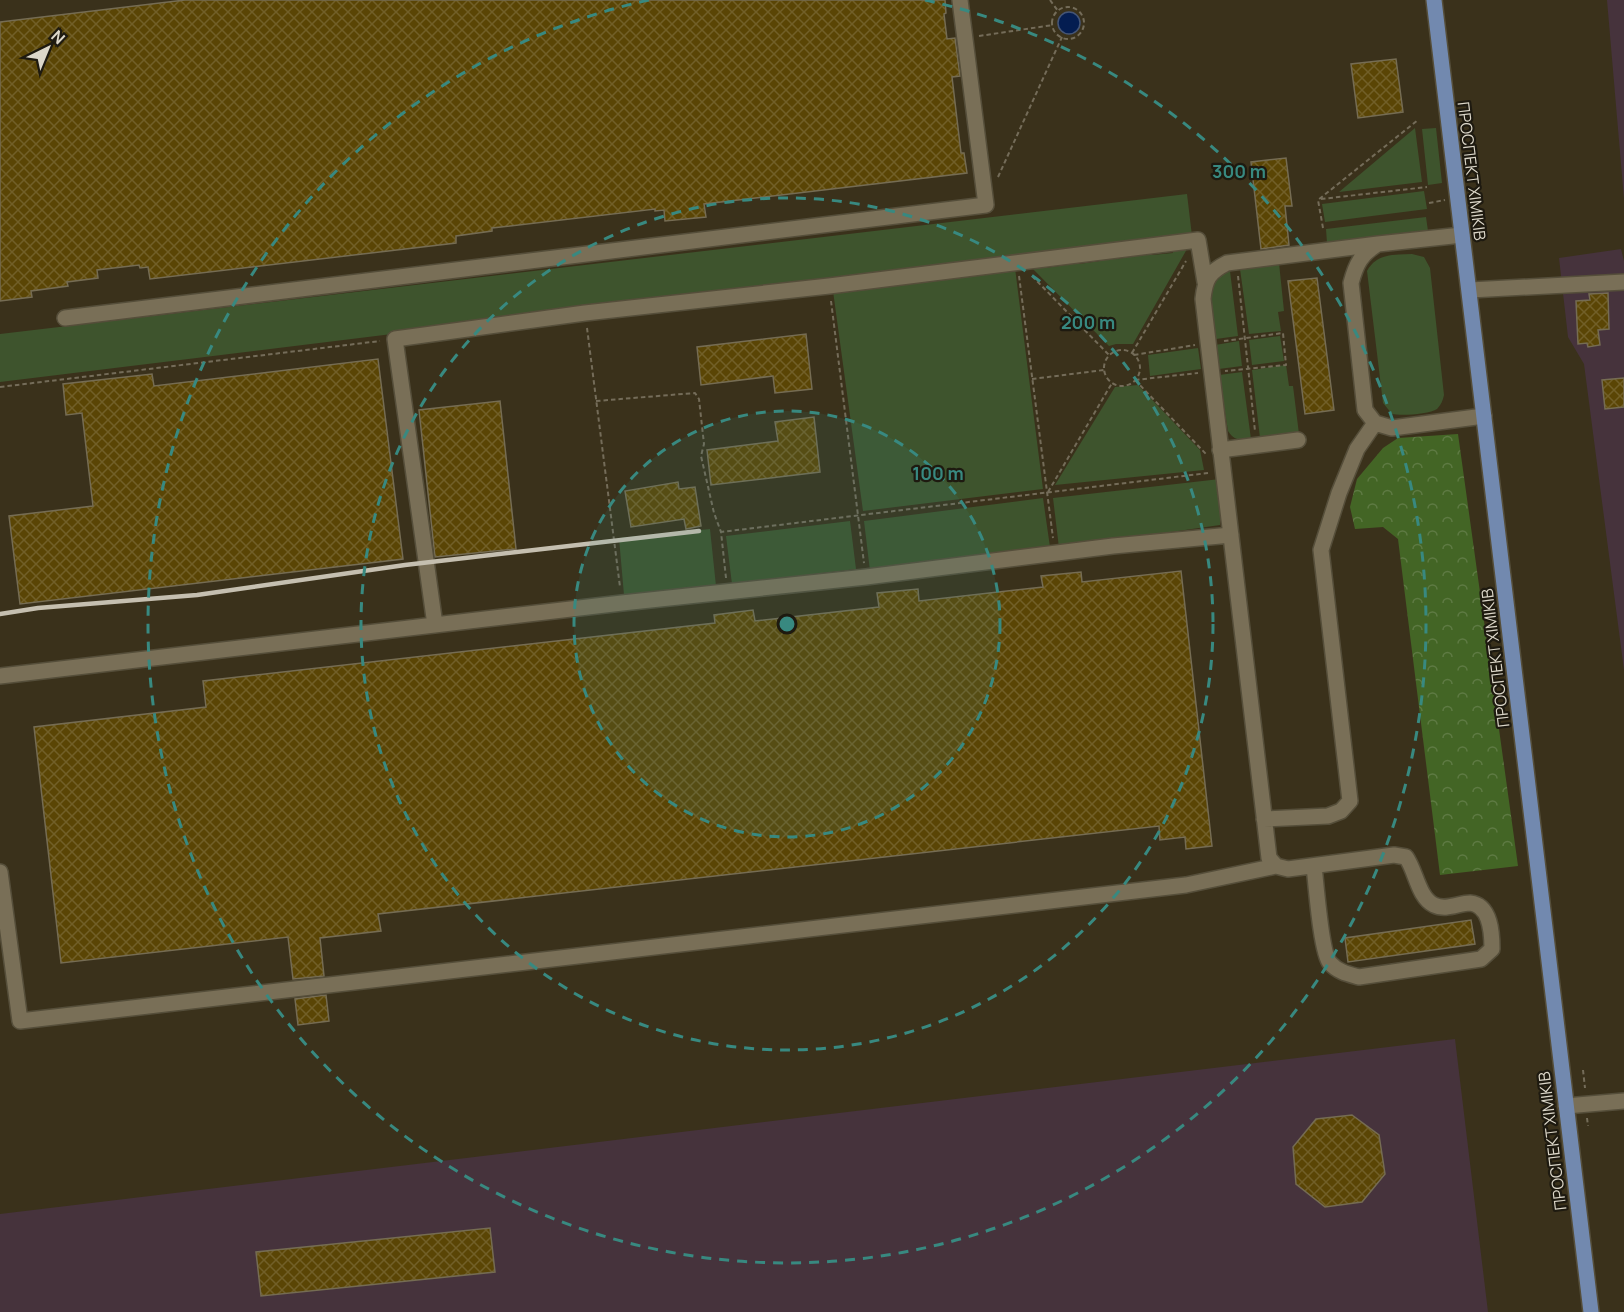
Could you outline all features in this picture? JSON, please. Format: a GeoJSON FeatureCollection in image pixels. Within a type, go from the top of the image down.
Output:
{"type":"FeatureCollection","features":[{"type":"Feature","properties":{"kind":"main road","name":"ПРОСПЕКТ ХІМІКІВ"},"geometry":{"type":"LineString","coordinates":[[1434,0],[1591,1312]]}},
{"type":"Feature","properties":{"kind":"lane"},"geometry":{"type":"LineString","coordinates":[[65,318],[986,205],[960,0]]}},
{"type":"Feature","properties":{"kind":"lane"},"geometry":{"type":"LineString","coordinates":[[1205,282],[1214,270],[1227,262],[1462,235]]}},
{"type":"Feature","properties":{"kind":"lane"},"geometry":{"type":"LineString","coordinates":[[435,625],[395,339],[585,313],[829,286],[1198,240],[1205,282],[1203,299],[1264,819],[1269,858],[1276,866]]}},
{"type":"Feature","properties":{"kind":"lane"},"geometry":{"type":"LineString","coordinates":[[1378,244],[1366,251],[1357,262],[1351,283],[1365,410],[1375,423],[1392,428],[1484,416]]}},
{"type":"Feature","properties":{"kind":"lane"},"geometry":{"type":"LineString","coordinates":[[1470,290],[1624,282]]}},
{"type":"Feature","properties":{"kind":"lane"},"geometry":{"type":"LineString","coordinates":[[1264,819],[1328,816],[1341,811],[1350,801],[1321,550],[1339,492],[1357,448],[1375,423]]}},
{"type":"Feature","properties":{"kind":"lane"},"geometry":{"type":"LineString","coordinates":[[1220,450],[1298,440]]}},
{"type":"Feature","properties":{"kind":"lane"},"geometry":{"type":"LineString","coordinates":[[0,676],[1231,534]]}},
{"type":"Feature","properties":{"kind":"lane"},"geometry":{"type":"LineString","coordinates":[[0,872],[20,1021],[1186,885],[1276,866],[1288,869],[1394,855],[1406,857],[1413,867],[1425,897],[1435,906],[1454,907],[1471,903],[1482,909],[1489,918],[1492,950],[1481,960],[1359,977],[1344,973],[1329,962],[1323,939],[1314,866]]}},
{"type":"Feature","properties":{"kind":"lane"},"geometry":{"type":"LineString","coordinates":[[1566,1106],[1624,1101]]}},
{"type":"Feature","properties":{"kind":"path"},"geometry":{"type":"LineString","coordinates":[[1050,0],[1058,11]]}},
{"type":"Feature","properties":{"kind":"path"},"geometry":{"type":"LineString","coordinates":[[1068,7],[1081,14],[1084,23],[1077,36],[1072,38],[1062,37],[1053,25],[1058,11],[1068,7]]}},
{"type":"Feature","properties":{"kind":"path"},"geometry":{"type":"LineString","coordinates":[[964,38],[1053,25]]}},
{"type":"Feature","properties":{"kind":"path"},"geometry":{"type":"LineString","coordinates":[[986,205],[1062,37]]}},
{"type":"Feature","properties":{"kind":"path"},"geometry":{"type":"LineString","coordinates":[[1318,200],[1418,120]]}},
{"type":"Feature","properties":{"kind":"path"},"geometry":{"type":"LineString","coordinates":[[1318,200],[1427,187]]}},
{"type":"Feature","properties":{"kind":"path"},"geometry":{"type":"LineString","coordinates":[[1318,200],[1323,228]]}},
{"type":"Feature","properties":{"kind":"path"},"geometry":{"type":"LineString","coordinates":[[1429,203],[1446,200]]}},
{"type":"Feature","properties":{"kind":"path"},"geometry":{"type":"LineString","coordinates":[[1017,261],[1109,355]]}},
{"type":"Feature","properties":{"kind":"path"},"geometry":{"type":"LineString","coordinates":[[1017,261],[1055,553]]}},
{"type":"Feature","properties":{"kind":"path"},"geometry":{"type":"LineString","coordinates":[[1132,353],[1186,261]]}},
{"type":"Feature","properties":{"kind":"path"},"geometry":{"type":"LineString","coordinates":[[1237,261],[1257,445]]}},
{"type":"Feature","properties":{"kind":"path"},"geometry":{"type":"LineString","coordinates":[[829,286],[866,577]]}},
{"type":"Feature","properties":{"kind":"path"},"geometry":{"type":"LineString","coordinates":[[585,313],[622,603]]}},
{"type":"Feature","properties":{"kind":"path"},"geometry":{"type":"LineString","coordinates":[[0,387],[395,339]]}},
{"type":"Feature","properties":{"kind":"path"},"geometry":{"type":"LineString","coordinates":[[1123,350],[1132,353],[1140,365],[1135,380],[1126,386],[1112,383],[1105,376],[1104,370],[1104,363],[1109,355],[1123,350]]}},
{"type":"Feature","properties":{"kind":"path"},"geometry":{"type":"LineString","coordinates":[[1032,380],[1104,370]]}},
{"type":"Feature","properties":{"kind":"path"},"geometry":{"type":"LineString","coordinates":[[1135,380],[1223,471]]}},
{"type":"Feature","properties":{"kind":"path"},"geometry":{"type":"LineString","coordinates":[[1047,493],[1112,383]]}},
{"type":"Feature","properties":{"kind":"path"},"geometry":{"type":"LineString","coordinates":[[596,401],[695,393],[699,399],[704,444],[701,456],[714,513],[721,532],[728,592]]}},
{"type":"Feature","properties":{"kind":"path"},"geometry":{"type":"LineString","coordinates":[[721,532],[1223,471]]}},
{"type":"Feature","properties":{"kind":"shaded area"},"geometry":{"type":"Polygon","coordinates":[[[1607,0],[1624,0],[1624,199],[1607,0]]]}},
{"type":"Feature","properties":{"kind":"shaded area"},"geometry":{"type":"Polygon","coordinates":[[[1621,249],[1624,261],[1624,670],[1584,364],[1568,337],[1559,258],[1621,249]]]}},
{"type":"Feature","properties":{"kind":"shaded area"},"geometry":{"type":"Polygon","coordinates":[[[1455,1039],[1488,1312],[0,1312],[0,1214],[1455,1039]]]}},
{"type":"Feature","properties":{"kind":"green space"},"geometry":{"type":"Polygon","coordinates":[[[1415,128],[1422,182],[1339,192],[1415,128]]]}},
{"type":"Feature","properties":{"kind":"green space"},"geometry":{"type":"Polygon","coordinates":[[[1436,128],[1442,183],[1428,185],[1422,129],[1436,128]]]}},
{"type":"Feature","properties":{"kind":"green space"},"geometry":{"type":"Polygon","coordinates":[[[1424,191],[1427,209],[1325,222],[1322,204],[1424,191]]]}},
{"type":"Feature","properties":{"kind":"green space"},"geometry":{"type":"Polygon","coordinates":[[[1187,194],[1192,236],[0,382],[0,334],[1187,194]]]}},
{"type":"Feature","properties":{"kind":"green space"},"geometry":{"type":"Polygon","coordinates":[[[1426,217],[1428,231],[1327,243],[1326,229],[1426,217]]]}},
{"type":"Feature","properties":{"kind":"green space"},"geometry":{"type":"Polygon","coordinates":[[[1171,246],[1187,249],[1133,344],[1109,346],[1029,265],[1043,262],[1045,268],[1066,265],[1066,260],[1078,258],[1079,264],[1100,261],[1101,256],[1116,254],[1117,259],[1136,256],[1137,251],[1149,251],[1152,255],[1173,253],[1171,246]]]}},
{"type":"Feature","properties":{"kind":"green space"},"geometry":{"type":"Polygon","coordinates":[[[1412,254],[1424,257],[1430,268],[1444,395],[1440,406],[1433,411],[1397,415],[1392,414],[1383,403],[1367,271],[1381,258],[1412,254]]]}},
{"type":"Feature","properties":{"kind":"green space"},"geometry":{"type":"Polygon","coordinates":[[[1279,263],[1284,311],[1278,312],[1281,331],[1249,334],[1240,269],[1279,263]]]}},
{"type":"Feature","properties":{"kind":"green space"},"geometry":{"type":"Polygon","coordinates":[[[1015,268],[1043,489],[863,511],[833,291],[1015,268]]]}},
{"type":"Feature","properties":{"kind":"green space"},"geometry":{"type":"Polygon","coordinates":[[[1230,271],[1238,336],[1216,339],[1210,300],[1211,291],[1221,276],[1230,271]]]}},
{"type":"Feature","properties":{"kind":"green space"},"geometry":{"type":"Polygon","coordinates":[[[1280,336],[1284,361],[1252,365],[1249,340],[1280,336]]]}},
{"type":"Feature","properties":{"kind":"green space"},"geometry":{"type":"Polygon","coordinates":[[[1239,341],[1242,366],[1219,369],[1215,345],[1239,341]]]}},
{"type":"Feature","properties":{"kind":"green space"},"geometry":{"type":"Polygon","coordinates":[[[1198,348],[1201,369],[1150,376],[1148,355],[1198,348]]]}},
{"type":"Feature","properties":{"kind":"green space"},"geometry":{"type":"Polygon","coordinates":[[[1286,365],[1289,386],[1293,386],[1299,434],[1260,438],[1252,370],[1286,365]]]}},
{"type":"Feature","properties":{"kind":"green space"},"geometry":{"type":"Polygon","coordinates":[[[1242,372],[1251,439],[1244,440],[1235,438],[1228,431],[1219,375],[1242,372]]]}},
{"type":"Feature","properties":{"kind":"green space"},"geometry":{"type":"Polygon","coordinates":[[[1138,385],[1200,450],[1204,470],[1055,485],[1115,387],[1138,385]]]}},
{"type":"Feature","properties":{"kind":"green space"},"geometry":{"type":"Polygon","coordinates":[[[1458,434],[1518,866],[1440,875],[1398,539],[1383,527],[1355,529],[1350,507],[1357,479],[1383,448],[1398,438],[1458,434]]]}},
{"type":"Feature","properties":{"kind":"green space"},"geometry":{"type":"Polygon","coordinates":[[[1220,479],[1220,525],[1059,548],[1053,498],[1220,479]]]}},
{"type":"Feature","properties":{"kind":"green space"},"geometry":{"type":"Polygon","coordinates":[[[1043,498],[1050,547],[870,571],[864,521],[1043,498]]]}},
{"type":"Feature","properties":{"kind":"green space"},"geometry":{"type":"Polygon","coordinates":[[[850,521],[856,569],[732,584],[726,536],[850,521]]]}},
{"type":"Feature","properties":{"kind":"green space"},"geometry":{"type":"Polygon","coordinates":[[[710,529],[716,586],[624,595],[619,538],[710,529]]]}},
{"type":"Feature","properties":{"kind":"water"},"geometry":{"type":"Polygon","coordinates":[[[1069,12],[1077,15],[1080,23],[1077,31],[1069,34],[1061,31],[1058,23],[1061,15],[1069,12]]]}},
{"type":"Feature","properties":{"kind":"building"},"geometry":{"type":"Polygon","coordinates":[[[185,0],[945,0],[947,39],[955,38],[960,76],[952,77],[961,153],[964,153],[967,173],[704,204],[706,217],[665,221],[664,210],[655,211],[655,209],[492,228],[492,231],[456,236],[456,243],[150,279],[148,267],[140,268],[139,265],[97,270],[98,278],[67,282],[68,286],[31,291],[32,297],[0,301],[0,22],[185,0]]]}},
{"type":"Feature","properties":{"kind":"building"},"geometry":{"type":"Polygon","coordinates":[[[1396,59],[1403,112],[1358,118],[1351,64],[1396,59]]]}},
{"type":"Feature","properties":{"kind":"building"},"geometry":{"type":"Polygon","coordinates":[[[1286,158],[1292,206],[1285,206],[1289,245],[1261,249],[1251,162],[1286,158]]]}},
{"type":"Feature","properties":{"kind":"building"},"geometry":{"type":"Polygon","coordinates":[[[1317,278],[1334,410],[1305,414],[1288,281],[1317,278]]]}},
{"type":"Feature","properties":{"kind":"building"},"geometry":{"type":"Polygon","coordinates":[[[1608,293],[1609,329],[1598,330],[1600,345],[1588,347],[1587,343],[1578,344],[1576,301],[1590,300],[1589,294],[1608,293]]]}},
{"type":"Feature","properties":{"kind":"building"},"geometry":{"type":"Polygon","coordinates":[[[806,334],[812,389],[775,393],[773,376],[701,385],[697,347],[806,334]]]}},
{"type":"Feature","properties":{"kind":"building"},"geometry":{"type":"Polygon","coordinates":[[[378,359],[403,559],[20,604],[9,516],[93,506],[82,413],[66,415],[63,384],[152,374],[154,386],[378,359]]]}},
{"type":"Feature","properties":{"kind":"building"},"geometry":{"type":"Polygon","coordinates":[[[1624,378],[1624,407],[1605,409],[1602,380],[1624,378]]]}},
{"type":"Feature","properties":{"kind":"building"},"geometry":{"type":"Polygon","coordinates":[[[500,401],[516,549],[435,557],[419,410],[500,401]]]}},
{"type":"Feature","properties":{"kind":"building"},"geometry":{"type":"Polygon","coordinates":[[[814,417],[820,472],[711,485],[707,450],[778,441],[775,422],[814,417]]]}},
{"type":"Feature","properties":{"kind":"building"},"geometry":{"type":"Polygon","coordinates":[[[678,482],[679,489],[695,487],[701,526],[686,529],[684,519],[631,527],[625,491],[678,482]]]}},
{"type":"Feature","properties":{"kind":"building"},"geometry":{"type":"Polygon","coordinates":[[[1181,571],[1212,846],[1186,849],[1185,837],[1160,840],[1159,826],[378,914],[381,931],[320,938],[324,976],[293,979],[288,937],[61,963],[34,727],[206,707],[203,681],[715,623],[714,615],[753,610],[755,621],[879,607],[877,593],[918,589],[919,601],[1043,587],[1041,576],[1081,572],[1082,582],[1181,571]]]}},
{"type":"Feature","properties":{"kind":"building"},"geometry":{"type":"Polygon","coordinates":[[[1471,920],[1475,944],[1348,962],[1345,938],[1471,920]]]}},
{"type":"Feature","properties":{"kind":"building"},"geometry":{"type":"Polygon","coordinates":[[[326,995],[329,1021],[298,1025],[295,999],[326,995]]]}},
{"type":"Feature","properties":{"kind":"building"},"geometry":{"type":"Polygon","coordinates":[[[1352,1115],[1379,1135],[1385,1174],[1362,1202],[1325,1207],[1296,1184],[1293,1147],[1316,1119],[1352,1115]]]}},
{"type":"Feature","properties":{"kind":"building"},"geometry":{"type":"Polygon","coordinates":[[[490,1228],[495,1272],[261,1296],[256,1252],[490,1228]]]}},
{"type":"Feature","properties":{"kind":"railway"},"geometry":{"type":"LineString","coordinates":[[0,614],[38,608],[197,595],[405,565],[699,531]]}}]}
